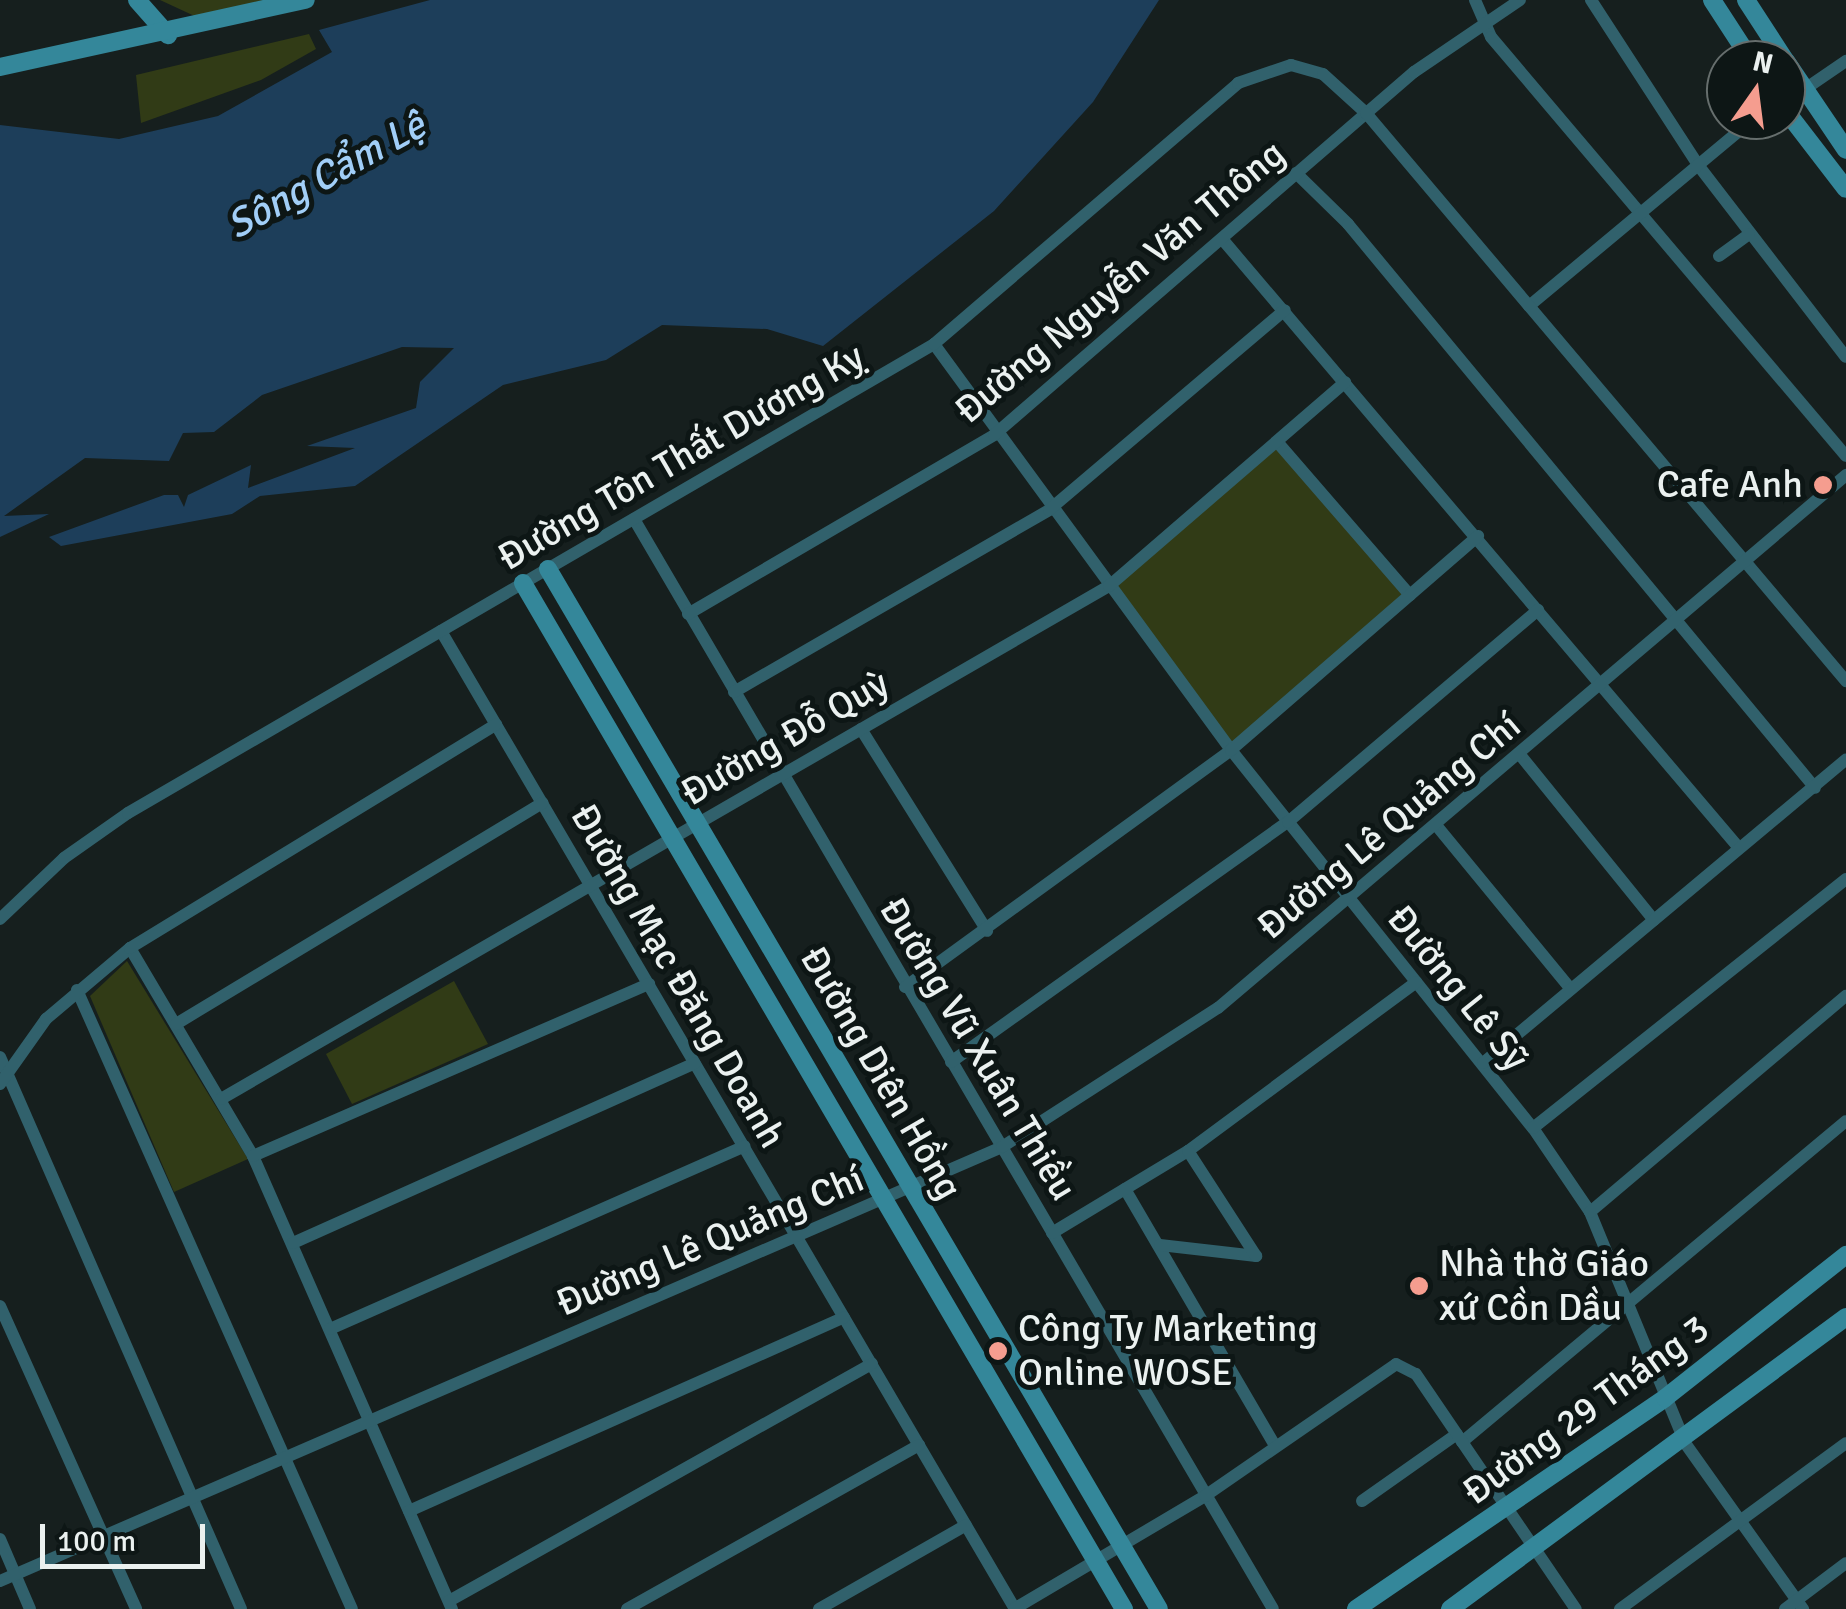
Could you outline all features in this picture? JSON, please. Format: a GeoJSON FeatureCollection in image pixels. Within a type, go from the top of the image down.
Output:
{"type":"FeatureCollection","features":[{"type":"Feature","properties":{"kind":"street"},"geometry":{"type":"LineString","coordinates":[[137,0],[168,34]]}},
{"type":"Feature","properties":{"kind":"street"},"geometry":{"type":"LineString","coordinates":[[0,67],[168,34],[306,0]]}},
{"type":"Feature","properties":{"kind":"street"},"geometry":{"type":"LineString","coordinates":[[1475,0],[1484,23],[1846,456]]}},
{"type":"Feature","properties":{"kind":"street","name":"Đường Nguyễn Văn Thông"},"geometry":{"type":"LineString","coordinates":[[688,614],[994,434],[1366,113],[1520,0]]}},
{"type":"Feature","properties":{"kind":"street"},"geometry":{"type":"LineString","coordinates":[[1590,0],[1698,165],[1846,357]]}},
{"type":"Feature","properties":{"kind":"street"},"geometry":{"type":"LineString","coordinates":[[1712,0],[1739,40]]}},
{"type":"Feature","properties":{"kind":"street"},"geometry":{"type":"LineString","coordinates":[[1746,0],[1773,40]]}},
{"type":"Feature","properties":{"kind":"street"},"geometry":{"type":"LineString","coordinates":[[1806,88],[1846,61]]}},
{"type":"Feature","properties":{"kind":"street","name":"Đường Tôn Thất Dương Kỵ"},"geometry":{"type":"LineString","coordinates":[[0,920],[64,858],[128,813],[934,344],[1262,69],[1324,74],[1366,113],[1846,681]]}},
{"type":"Feature","properties":{"kind":"street"},"geometry":{"type":"LineString","coordinates":[[1806,90],[1846,150]]}},
{"type":"Feature","properties":{"kind":"street"},"geometry":{"type":"LineString","coordinates":[[1806,137],[1846,189]]}},
{"type":"Feature","properties":{"kind":"street"},"geometry":{"type":"LineString","coordinates":[[1529,306],[1728,140]]}},
{"type":"Feature","properties":{"kind":"street"},"geometry":{"type":"LineString","coordinates":[[1296,173],[1348,224],[1674,626],[1815,788]]}},
{"type":"Feature","properties":{"kind":"street"},"geometry":{"type":"LineString","coordinates":[[1719,256],[1748,234]]}},
{"type":"Feature","properties":{"kind":"street"},"geometry":{"type":"LineString","coordinates":[[1223,240],[1739,848]]}},
{"type":"Feature","properties":{"kind":"street"},"geometry":{"type":"LineString","coordinates":[[734,692],[1049,510],[1285,310]]}},
{"type":"Feature","properties":{"kind":"street","name":"Đường Lê Sỹ"},"geometry":{"type":"LineString","coordinates":[[934,344],[1049,510],[1232,750],[1533,1128],[1590,1212],[1686,1444],[1800,1605]]}},
{"type":"Feature","properties":{"kind":"street","name":"Đường Đỗ Quỳ"},"geometry":{"type":"LineString","coordinates":[[221,1099],[1109,586],[1279,444],[1345,382]]}},
{"type":"Feature","properties":{"kind":"street"},"geometry":{"type":"LineString","coordinates":[[1279,444],[1410,595]]}},
{"type":"Feature","properties":{"kind":"street","name":"Đường Lê Quảng Chí"},"geometry":{"type":"LineString","coordinates":[[0,1581],[1002,1147],[1218,1008],[1521,756],[1846,475]]}},
{"type":"Feature","properties":{"kind":"street","name":"Đường Vũ Xuân Thiều"},"geometry":{"type":"LineString","coordinates":[[634,519],[905,988],[1273,1609]]}},
{"type":"Feature","properties":{"kind":"street"},"geometry":{"type":"LineString","coordinates":[[905,988],[1232,750],[1478,536]]}},
{"type":"Feature","properties":{"kind":"street","name":"Đường Diên Hồng"},"geometry":{"type":"LineString","coordinates":[[548,569],[1159,1609]]}},
{"type":"Feature","properties":{"kind":"street","name":"Đường Diên Hồng"},"geometry":{"type":"LineString","coordinates":[[523,584],[1124,1609]]}},
{"type":"Feature","properties":{"kind":"street"},"geometry":{"type":"LineString","coordinates":[[951,1062],[1288,822],[1538,610]]}},
{"type":"Feature","properties":{"kind":"street","name":"Đường Mạc Đăng Doanh"},"geometry":{"type":"LineString","coordinates":[[441,631],[1015,1609]]}},
{"type":"Feature","properties":{"kind":"street"},"geometry":{"type":"LineString","coordinates":[[3,1078],[77,990],[130,948],[496,724]]}},
{"type":"Feature","properties":{"kind":"street"},"geometry":{"type":"LineString","coordinates":[[861,729],[987,931]]}},
{"type":"Feature","properties":{"kind":"street"},"geometry":{"type":"LineString","coordinates":[[1521,756],[1654,920]]}},
{"type":"Feature","properties":{"kind":"street"},"geometry":{"type":"LineString","coordinates":[[1483,1063],[1846,760]]}},
{"type":"Feature","properties":{"kind":"street"},"geometry":{"type":"LineString","coordinates":[[176,1024],[542,803]]}},
{"type":"Feature","properties":{"kind":"street"},"geometry":{"type":"LineString","coordinates":[[1436,825],[1570,988]]}},
{"type":"Feature","properties":{"kind":"street"},"geometry":{"type":"LineString","coordinates":[[1533,1128],[1846,879]]}},
{"type":"Feature","properties":{"kind":"street"},"geometry":{"type":"LineString","coordinates":[[130,948],[253,1156],[450,1605],[872,1364]]}},
{"type":"Feature","properties":{"kind":"street"},"geometry":{"type":"LineString","coordinates":[[1052,1233],[1188,1151],[1416,982]]}},
{"type":"Feature","properties":{"kind":"street"},"geometry":{"type":"LineString","coordinates":[[253,1156],[649,984]]}},
{"type":"Feature","properties":{"kind":"street"},"geometry":{"type":"LineString","coordinates":[[77,990],[352,1609]]}},
{"type":"Feature","properties":{"kind":"street"},"geometry":{"type":"LineString","coordinates":[[1590,1212],[1846,996]]}},
{"type":"Feature","properties":{"kind":"street"},"geometry":{"type":"LineString","coordinates":[[0,1057],[3,1078],[241,1609]]}},
{"type":"Feature","properties":{"kind":"street"},"geometry":{"type":"LineString","coordinates":[[293,1243],[695,1064]]}},
{"type":"Feature","properties":{"kind":"street"},"geometry":{"type":"LineString","coordinates":[[1362,1501],[1459,1438],[1846,1121]]}},
{"type":"Feature","properties":{"kind":"street"},"geometry":{"type":"LineString","coordinates":[[330,1329],[744,1146]]}},
{"type":"Feature","properties":{"kind":"street"},"geometry":{"type":"LineString","coordinates":[[1160,1246],[1256,1256],[1188,1151]]}},
{"type":"Feature","properties":{"kind":"street"},"geometry":{"type":"LineString","coordinates":[[1125,1189],[1275,1446]]}},
{"type":"Feature","properties":{"kind":"street","name":"Đường 29 Tháng 3"},"geometry":{"type":"LineString","coordinates":[[1356,1609],[1665,1398],[1846,1255]]}},
{"type":"Feature","properties":{"kind":"street"},"geometry":{"type":"LineString","coordinates":[[0,1306],[136,1609]]}},
{"type":"Feature","properties":{"kind":"street"},"geometry":{"type":"LineString","coordinates":[[1450,1609],[1686,1444],[1846,1317]]}},
{"type":"Feature","properties":{"kind":"street"},"geometry":{"type":"LineString","coordinates":[[410,1511],[844,1318]]}},
{"type":"Feature","properties":{"kind":"street"},"geometry":{"type":"LineString","coordinates":[[1015,1609],[1205,1496],[1396,1364],[1416,1374],[1576,1609]]}},
{"type":"Feature","properties":{"kind":"street"},"geometry":{"type":"LineString","coordinates":[[1620,1609],[1742,1524],[1846,1443]]}},
{"type":"Feature","properties":{"kind":"street"},"geometry":{"type":"LineString","coordinates":[[627,1609],[919,1445]]}},
{"type":"Feature","properties":{"kind":"street"},"geometry":{"type":"LineString","coordinates":[[819,1609],[966,1526]]}},
{"type":"Feature","properties":{"kind":"street"},"geometry":{"type":"LineString","coordinates":[[0,1539],[30,1609]]}},
{"type":"Feature","properties":{"kind":"street"},"geometry":{"type":"LineString","coordinates":[[1785,1609],[1800,1605],[1846,1563]]}},
{"type":"Feature","properties":{"kind":"green space"},"geometry":{"type":"Polygon","coordinates":[[[160,0],[275,0],[201,19],[160,0]]]}},
{"type":"Feature","properties":{"kind":"green space"},"geometry":{"type":"Polygon","coordinates":[[[309,34],[316,49],[261,80],[141,123],[136,75],[309,34]]]}},
{"type":"Feature","properties":{"kind":"green space"},"geometry":{"type":"Polygon","coordinates":[[[1279,444],[1410,595],[1231,750],[1109,586],[1279,444]]]}},
{"type":"Feature","properties":{"kind":"green space"},"geometry":{"type":"Polygon","coordinates":[[[127,961],[248,1159],[174,1192],[90,996],[127,961]]]}},
{"type":"Feature","properties":{"kind":"green space"},"geometry":{"type":"Polygon","coordinates":[[[454,981],[488,1044],[352,1104],[326,1054],[454,981]]]}},
{"type":"Feature","properties":{"kind":"water","name":"Sông Cẩm Lệ"},"geometry":{"type":"Polygon","coordinates":[[[430,0],[1159,0],[1093,102],[994,211],[823,346],[767,329],[662,325],[606,360],[503,385],[355,486],[260,496],[232,514],[61,546],[49,537],[164,495],[178,495],[184,507],[188,495],[251,465],[248,488],[355,448],[307,446],[416,408],[420,382],[454,348],[402,347],[262,395],[214,432],[183,433],[169,461],[85,458],[4,516],[49,514],[0,537],[0,125],[119,139],[218,116],[332,52],[319,30],[430,0]]]}},
{"type":"Feature","properties":{"kind":"place","name":"Cafe Anh"},"geometry":{"type":"Point","coordinates":[1823,485]}},
{"type":"Feature","properties":{"kind":"place","name":"Nhà thờ Giáo xứ Cồn Dầu"},"geometry":{"type":"Point","coordinates":[1419,1286]}},
{"type":"Feature","properties":{"kind":"place","name":"Công Ty Marketing Online WOSE"},"geometry":{"type":"Point","coordinates":[998,1351]}}]}
